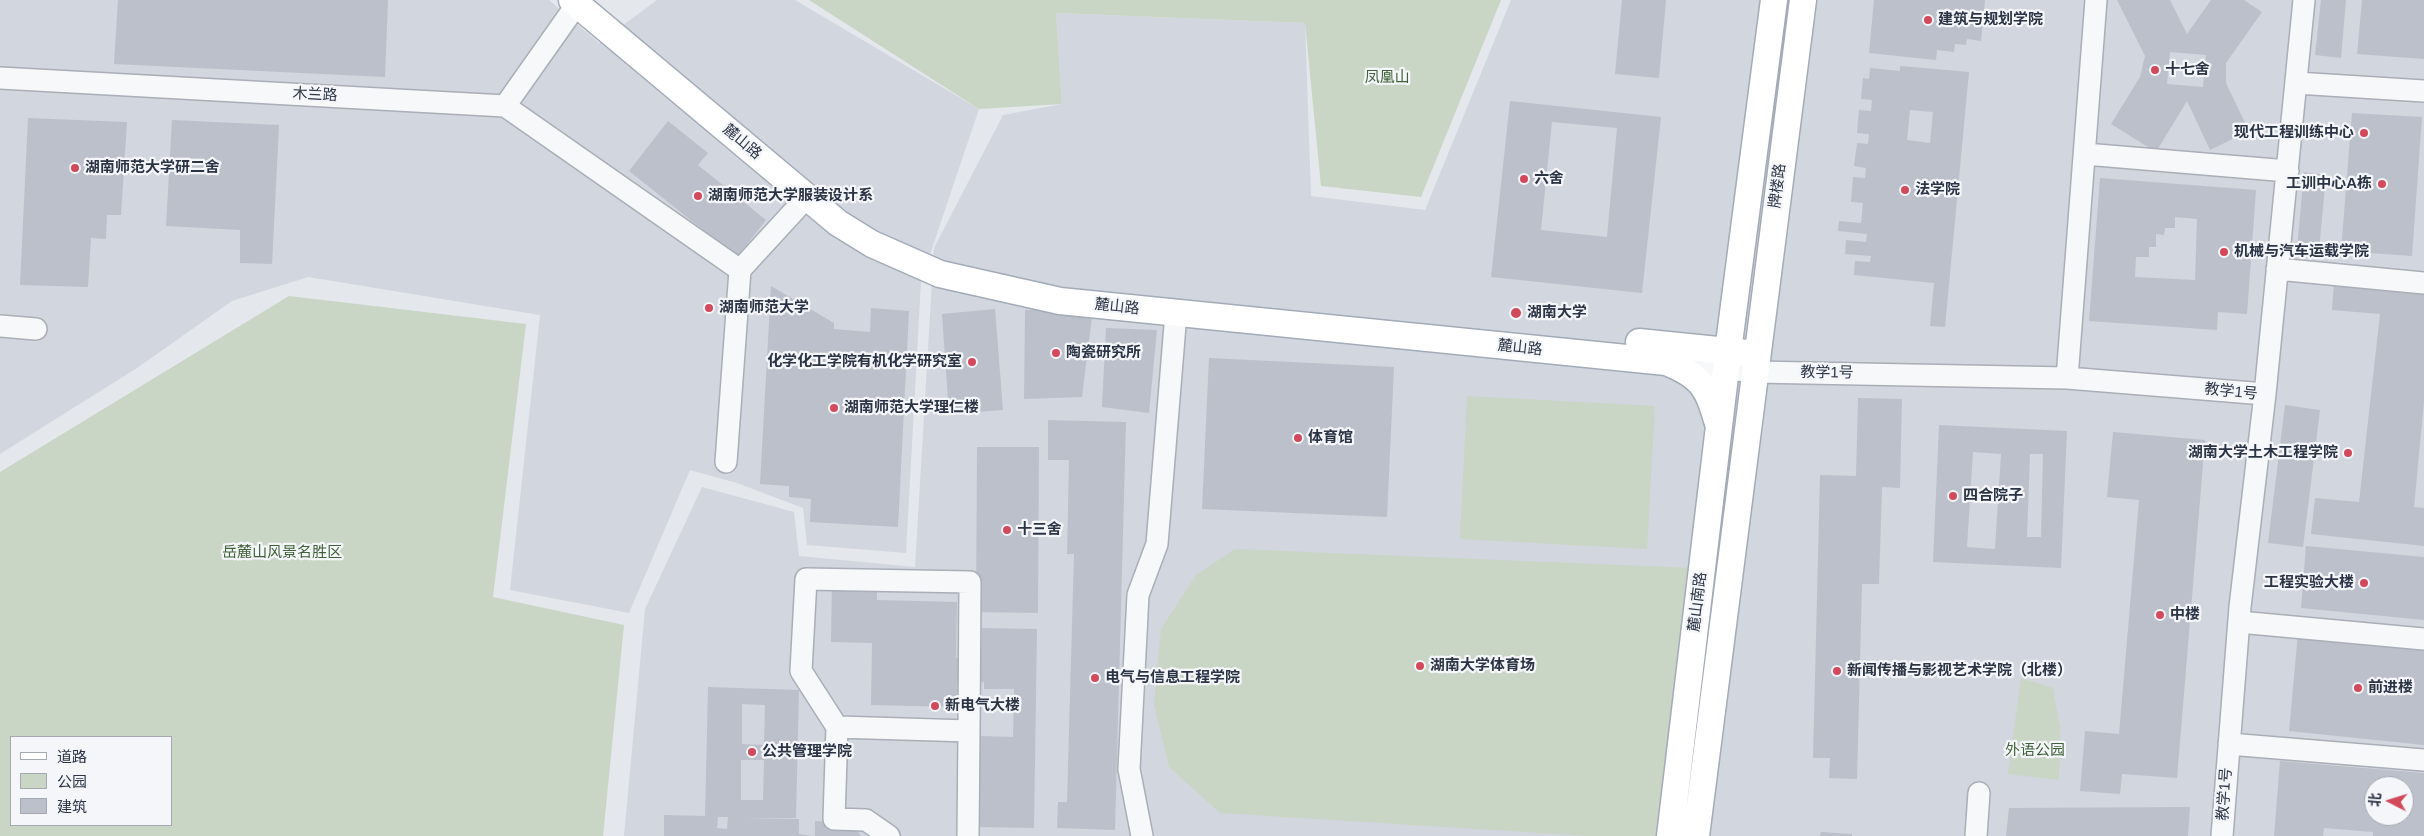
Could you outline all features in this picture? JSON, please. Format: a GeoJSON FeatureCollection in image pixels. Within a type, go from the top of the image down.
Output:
{"type":"FeatureCollection","features":[{"type":"Feature","properties":{"kind":"main road","name":"牌楼路"},"geometry":{"type":"LineString","coordinates":[[1727,360],[1774,0]]}},
{"type":"Feature","properties":{"kind":"main road","name":"牌楼路"},"geometry":{"type":"LineString","coordinates":[[1756,363],[1803,0]]}},
{"type":"Feature","properties":{"kind":"main road","name":"麓山路"},"geometry":{"type":"LineString","coordinates":[[582,1],[840,205],[897,238],[954,261],[1061,284],[1756,363]]}},
{"type":"Feature","properties":{"kind":"main road","name":"麓山路"},"geometry":{"type":"LineString","coordinates":[[582,1],[838,223],[872,244],[940,274],[1060,301],[1176,313],[1667,354]]}},
{"type":"Feature","properties":{"kind":"main road"},"geometry":{"type":"LineString","coordinates":[[1719,427],[1712,404],[1699,379],[1685,370],[1667,354],[1709,334],[1728,314],[1735,298]]}},
{"type":"Feature","properties":{"kind":"main road","name":"麓山南路"},"geometry":{"type":"LineString","coordinates":[[1670,836],[1727,360]]}},
{"type":"Feature","properties":{"kind":"main road","name":"麓山南路"},"geometry":{"type":"LineString","coordinates":[[1696,836],[1756,363]]}},
{"type":"Feature","properties":{"kind":"street"},"geometry":{"type":"LineString","coordinates":[[2067,378],[2096,0]]}},
{"type":"Feature","properties":{"kind":"street"},"geometry":{"type":"LineString","coordinates":[[2265,394],[2304,0]]}},
{"type":"Feature","properties":{"kind":"street"},"geometry":{"type":"LineString","coordinates":[[582,1],[505,106],[740,270]]}},
{"type":"Feature","properties":{"kind":"street","name":"木兰路"},"geometry":{"type":"LineString","coordinates":[[0,78],[505,106]]}},
{"type":"Feature","properties":{"kind":"street"},"geometry":{"type":"LineString","coordinates":[[2296,83],[2424,91]]}},
{"type":"Feature","properties":{"kind":"street"},"geometry":{"type":"LineString","coordinates":[[2085,154],[2288,171]]}},
{"type":"Feature","properties":{"kind":"street"},"geometry":{"type":"LineString","coordinates":[[726,462],[740,270],[807,197]]}},
{"type":"Feature","properties":{"kind":"street"},"geometry":{"type":"LineString","coordinates":[[2277,269],[2424,283]]}},
{"type":"Feature","properties":{"kind":"street"},"geometry":{"type":"LineString","coordinates":[[1142,836],[1129,769],[1138,595],[1157,544],[1176,313]]}},
{"type":"Feature","properties":{"kind":"street"},"geometry":{"type":"LineString","coordinates":[[0,326],[36,329]]}},
{"type":"Feature","properties":{"kind":"street","name":"教学1号"},"geometry":{"type":"LineString","coordinates":[[1756,363],[2067,378],[2265,394],[2239,622],[2222,836]]}},
{"type":"Feature","properties":{"kind":"street"},"geometry":{"type":"LineString","coordinates":[[889,836],[866,820],[834,819],[838,727],[801,671],[806,578],[970,582],[968,836]]}},
{"type":"Feature","properties":{"kind":"street"},"geometry":{"type":"LineString","coordinates":[[2239,622],[2424,639]]}},
{"type":"Feature","properties":{"kind":"street"},"geometry":{"type":"LineString","coordinates":[[838,727],[969,731]]}},
{"type":"Feature","properties":{"kind":"street"},"geometry":{"type":"LineString","coordinates":[[2229,744],[2424,760]]}},
{"type":"Feature","properties":{"kind":"street"},"geometry":{"type":"LineString","coordinates":[[1976,836],[1980,793]]}},
{"type":"Feature","properties":{"kind":"shaded area","name":"湖南师范大学"},"geometry":{"type":"Polygon","coordinates":[[[0,0],[549,0],[599,43],[657,0],[795,0],[979,109],[921,281],[906,553],[807,545],[803,508],[737,483],[690,470],[629,613],[510,590],[540,315],[308,277],[232,301],[137,368],[0,454],[0,0]]]}},
{"type":"Feature","properties":{"kind":"shaded area","name":"湖南大学"},"geometry":{"type":"Polygon","coordinates":[[[1511,0],[2424,0],[2424,836],[624,836],[645,609],[702,487],[794,512],[799,556],[915,567],[934,248],[1003,115],[1062,104],[1056,13],[1305,23],[1311,196],[1425,210],[1511,0]]]}},
{"type":"Feature","properties":{"kind":"green space","name":"凤凰山"},"geometry":{"type":"Polygon","coordinates":[[[809,0],[1501,0],[1421,197],[1321,186],[1305,23],[1056,13],[1062,104],[979,109],[809,0]]]}},
{"type":"Feature","properties":{"kind":"green space","name":"岳麓山风景名胜区"},"geometry":{"type":"Polygon","coordinates":[[[289,296],[526,324],[493,597],[624,625],[603,836],[0,836],[0,472],[289,296]]]}},
{"type":"Feature","properties":{"kind":"green space"},"geometry":{"type":"Polygon","coordinates":[[[1467,396],[1655,406],[1647,549],[1460,539],[1467,396]]]}},
{"type":"Feature","properties":{"kind":"green space","name":"湖南大学体育场"},"geometry":{"type":"Polygon","coordinates":[[[1235,549],[1693,568],[1661,836],[1588,836],[1220,813],[1169,767],[1154,704],[1161,629],[1196,575],[1235,549]]]}},
{"type":"Feature","properties":{"kind":"green space","name":"外语公园"},"geometry":{"type":"Polygon","coordinates":[[[2021,678],[2053,688],[2060,728],[2059,780],[2008,774],[2021,678]]]}},
{"type":"Feature","properties":{"kind":"building"},"geometry":{"type":"Polygon","coordinates":[[[118,0],[388,0],[385,77],[114,64],[118,0]]]}},
{"type":"Feature","properties":{"kind":"building"},"geometry":{"type":"Polygon","coordinates":[[[1622,0],[1666,0],[1659,78],[1615,74],[1622,0]]]}},
{"type":"Feature","properties":{"kind":"building","name":"建筑与规划学院"},"geometry":{"type":"Polygon","coordinates":[[[1874,0],[1985,0],[1981,41],[1967,39],[1966,45],[1955,44],[1954,52],[1937,50],[1936,60],[1869,53],[1874,0]]]}},
{"type":"Feature","properties":{"kind":"building","name":"十七舍"},"geometry":{"type":"Polygon","coordinates":[[[2117,0],[2170,0],[2187,34],[2211,0],[2244,0],[2262,12],[2226,63],[2226,83],[2249,131],[2210,150],[2187,101],[2156,152],[2111,124],[2140,77],[2145,56],[2117,0]],[[2170,52],[2167,84],[2203,87],[2206,55],[2170,52]]]}},
{"type":"Feature","properties":{"kind":"building"},"geometry":{"type":"Polygon","coordinates":[[[2321,0],[2346,0],[2341,58],[2315,55],[2321,0]]]}},
{"type":"Feature","properties":{"kind":"building"},"geometry":{"type":"Polygon","coordinates":[[[2362,0],[2424,0],[2424,59],[2357,54],[2362,0]]]}},
{"type":"Feature","properties":{"kind":"building","name":"法学院"},"geometry":{"type":"Polygon","coordinates":[[[1900,66],[1969,72],[1945,327],[1930,326],[1934,283],[1854,275],[1855,261],[1870,262],[1871,256],[1845,254],[1846,240],[1866,242],[1867,234],[1838,231],[1839,221],[1861,223],[1863,203],[1851,202],[1853,177],[1865,178],[1866,168],[1854,166],[1857,143],[1868,144],[1869,134],[1857,133],[1859,110],[1871,111],[1872,100],[1861,99],[1863,78],[1869,79],[1870,68],[1900,71],[1900,66]],[[1910,110],[1907,140],[1930,143],[1933,112],[1910,110]]]}},
{"type":"Feature","properties":{"kind":"building","name":"六舍"},"geometry":{"type":"Polygon","coordinates":[[[1510,101],[1661,117],[1642,293],[1491,277],[1510,101]],[[1552,122],[1541,230],[1607,237],[1617,128],[1552,122]]]}},
{"type":"Feature","properties":{"kind":"building","name":"工训中心A栋"},"geometry":{"type":"Polygon","coordinates":[[[2352,113],[2422,117],[2412,256],[2341,251],[2352,113]]]}},
{"type":"Feature","properties":{"kind":"building","name":"湖南师范大学研二舍"},"geometry":{"type":"Polygon","coordinates":[[[28,118],[127,122],[121,215],[107,215],[106,239],[91,238],[88,287],[20,285],[28,118]]]}},
{"type":"Feature","properties":{"kind":"building"},"geometry":{"type":"Polygon","coordinates":[[[172,120],[279,125],[272,264],[240,263],[240,230],[166,226],[172,120]]]}},
{"type":"Feature","properties":{"kind":"building","name":"湖南师范大学服装设计系"},"geometry":{"type":"Polygon","coordinates":[[[668,121],[708,153],[698,165],[766,220],[737,257],[629,171],[668,121]]]}},
{"type":"Feature","properties":{"kind":"building"},"geometry":{"type":"Polygon","coordinates":[[[2304,172],[2326,175],[2319,251],[2297,249],[2304,172]]]}},
{"type":"Feature","properties":{"kind":"building","name":"机械与汽车运载学院"},"geometry":{"type":"Polygon","coordinates":[[[2100,178],[2256,190],[2247,314],[2218,312],[2217,330],[2089,321],[2100,178]],[[2175,217],[2175,228],[2165,228],[2164,235],[2156,234],[2156,247],[2149,247],[2149,257],[2136,257],[2135,277],[2195,280],[2197,219],[2175,217]]]}},
{"type":"Feature","properties":{"kind":"building"},"geometry":{"type":"Polygon","coordinates":[[[2334,283],[2424,292],[2424,401],[2414,507],[2424,508],[2424,546],[2311,534],[2315,498],[2359,502],[2380,314],[2332,310],[2334,283]]]}},
{"type":"Feature","properties":{"kind":"building","name":"湖南师范大学理仁楼"},"geometry":{"type":"Polygon","coordinates":[[[771,286],[834,323],[834,329],[870,332],[871,308],[909,311],[898,527],[810,522],[811,499],[789,497],[789,486],[760,484],[771,286]]]}},
{"type":"Feature","properties":{"kind":"building","name":"化学化工学院有机化学研究室"},"geometry":{"type":"Polygon","coordinates":[[[995,309],[1003,410],[949,414],[942,314],[995,309]]]}},
{"type":"Feature","properties":{"kind":"building","name":"陶瓷研究所"},"geometry":{"type":"Polygon","coordinates":[[[1093,309],[1082,397],[1024,399],[1025,310],[1093,309]]]}},
{"type":"Feature","properties":{"kind":"building"},"geometry":{"type":"Polygon","coordinates":[[[1106,328],[1157,330],[1149,413],[1102,407],[1106,328]]]}},
{"type":"Feature","properties":{"kind":"building","name":"体育馆"},"geometry":{"type":"Polygon","coordinates":[[[1209,358],[1394,367],[1387,517],[1202,509],[1209,358]]]}},
{"type":"Feature","properties":{"kind":"building","name":"新闻传播与影视艺术学院（北楼）"},"geometry":{"type":"Polygon","coordinates":[[[1858,398],[1902,399],[1900,488],[1882,487],[1879,584],[1862,584],[1857,779],[1829,778],[1830,758],[1813,758],[1820,475],[1856,476],[1858,398]]]}},
{"type":"Feature","properties":{"kind":"building"},"geometry":{"type":"Polygon","coordinates":[[[2285,405],[2320,410],[2303,547],[2268,543],[2285,405]]]}},
{"type":"Feature","properties":{"kind":"building","name":"电气与信息工程学院"},"geometry":{"type":"Polygon","coordinates":[[[1048,420],[1126,422],[1115,830],[1057,828],[1058,802],[1067,802],[1074,554],[1067,554],[1069,460],[1048,460],[1048,420]]]}},
{"type":"Feature","properties":{"kind":"building","name":"四合院子"},"geometry":{"type":"Polygon","coordinates":[[[1939,425],[2067,431],[2061,568],[1933,562],[1939,425]],[[1973,452],[1967,547],[1995,549],[2001,454],[1973,452]],[[2030,454],[2027,537],[2041,537],[2043,454],[2030,454]]]}},
{"type":"Feature","properties":{"kind":"building","name":"中楼"},"geometry":{"type":"Polygon","coordinates":[[[2113,432],[2205,440],[2177,778],[2122,774],[2120,794],[2080,791],[2085,731],[2119,734],[2139,500],[2107,497],[2113,432]]]}},
{"type":"Feature","properties":{"kind":"building","name":"十三舍"},"geometry":{"type":"Polygon","coordinates":[[[977,447],[1039,447],[1038,613],[976,612],[977,447]]]}},
{"type":"Feature","properties":{"kind":"building","name":"工程实验大楼"},"geometry":{"type":"Polygon","coordinates":[[[2306,546],[2424,557],[2424,620],[2301,608],[2306,546]]]}},
{"type":"Feature","properties":{"kind":"building","name":"新电气大楼"},"geometry":{"type":"Polygon","coordinates":[[[832,583],[877,584],[877,600],[957,602],[956,658],[981,659],[982,628],[1037,629],[1034,828],[978,827],[980,736],[1013,737],[1014,689],[984,689],[984,682],[957,682],[957,707],[871,705],[872,643],[831,642],[832,583]]]}},
{"type":"Feature","properties":{"kind":"building","name":"前进楼"},"geometry":{"type":"Polygon","coordinates":[[[2298,633],[2424,645],[2424,745],[2289,731],[2298,633]]]}},
{"type":"Feature","properties":{"kind":"building","name":"公共管理学院"},"geometry":{"type":"Polygon","coordinates":[[[708,687],[799,690],[796,818],[743,818],[799,819],[799,834],[812,836],[664,836],[664,815],[705,816],[708,687]],[[742,704],[742,744],[764,745],[765,705],[742,704]],[[741,760],[741,800],[763,800],[764,760],[741,760]],[[718,817],[717,828],[727,829],[728,817],[718,817]]]}},
{"type":"Feature","properties":{"kind":"building"},"geometry":{"type":"Polygon","coordinates":[[[2280,761],[2424,773],[2424,836],[2373,836],[2373,832],[2324,828],[2323,836],[2274,836],[2280,761]]]}},
{"type":"Feature","properties":{"kind":"building"},"geometry":{"type":"Polygon","coordinates":[[[2190,807],[2188,836],[2006,836],[2009,808],[2190,807]]]}},
{"type":"Feature","properties":{"kind":"building"},"geometry":{"type":"Polygon","coordinates":[[[815,821],[848,823],[856,828],[861,836],[815,836],[815,821]]]}},
{"type":"Feature","properties":{"kind":"building"},"geometry":{"type":"Polygon","coordinates":[[[1821,832],[1852,834],[1852,836],[1820,836],[1821,832]]]}},
{"type":"Feature","properties":{"kind":"place","name":"建筑与规划学院"},"geometry":{"type":"Point","coordinates":[1928,20]}},
{"type":"Feature","properties":{"kind":"place","name":"十七舍"},"geometry":{"type":"Point","coordinates":[2155,70]}},
{"type":"Feature","properties":{"kind":"place","name":"现代工程训练中心"},"geometry":{"type":"Point","coordinates":[2364,133]}},
{"type":"Feature","properties":{"kind":"place","name":"湖南师范大学研二舍"},"geometry":{"type":"Point","coordinates":[75,168]}},
{"type":"Feature","properties":{"kind":"place","name":"六舍"},"geometry":{"type":"Point","coordinates":[1524,179]}},
{"type":"Feature","properties":{"kind":"place","name":"工训中心A栋"},"geometry":{"type":"Point","coordinates":[2382,184]}},
{"type":"Feature","properties":{"kind":"place","name":"法学院"},"geometry":{"type":"Point","coordinates":[1905,190]}},
{"type":"Feature","properties":{"kind":"place","name":"湖南师范大学服装设计系"},"geometry":{"type":"Point","coordinates":[698,196]}},
{"type":"Feature","properties":{"kind":"place","name":"机械与汽车运载学院"},"geometry":{"type":"Point","coordinates":[2224,252]}},
{"type":"Feature","properties":{"kind":"place","name":"湖南师范大学"},"geometry":{"type":"Point","coordinates":[709,308]}},
{"type":"Feature","properties":{"kind":"place","name":"湖南大学"},"geometry":{"type":"Point","coordinates":[1516,313]}},
{"type":"Feature","properties":{"kind":"place","name":"陶瓷研究所"},"geometry":{"type":"Point","coordinates":[1056,353]}},
{"type":"Feature","properties":{"kind":"place","name":"化学化工学院有机化学研究室"},"geometry":{"type":"Point","coordinates":[972,362]}},
{"type":"Feature","properties":{"kind":"place","name":"湖南师范大学理仁楼"},"geometry":{"type":"Point","coordinates":[834,408]}},
{"type":"Feature","properties":{"kind":"place","name":"体育馆"},"geometry":{"type":"Point","coordinates":[1298,438]}},
{"type":"Feature","properties":{"kind":"place","name":"湖南大学土木工程学院"},"geometry":{"type":"Point","coordinates":[2348,453]}},
{"type":"Feature","properties":{"kind":"place","name":"四合院子"},"geometry":{"type":"Point","coordinates":[1953,496]}},
{"type":"Feature","properties":{"kind":"place","name":"十三舍"},"geometry":{"type":"Point","coordinates":[1007,530]}},
{"type":"Feature","properties":{"kind":"place","name":"工程实验大楼"},"geometry":{"type":"Point","coordinates":[2364,583]}},
{"type":"Feature","properties":{"kind":"place","name":"中楼"},"geometry":{"type":"Point","coordinates":[2160,615]}},
{"type":"Feature","properties":{"kind":"place","name":"湖南大学体育场"},"geometry":{"type":"Point","coordinates":[1420,666]}},
{"type":"Feature","properties":{"kind":"place","name":"新闻传播与影视艺术学院（北楼）"},"geometry":{"type":"Point","coordinates":[1837,671]}},
{"type":"Feature","properties":{"kind":"place","name":"电气与信息工程学院"},"geometry":{"type":"Point","coordinates":[1095,678]}},
{"type":"Feature","properties":{"kind":"place","name":"前进楼"},"geometry":{"type":"Point","coordinates":[2358,688]}},
{"type":"Feature","properties":{"kind":"place","name":"新电气大楼"},"geometry":{"type":"Point","coordinates":[935,706]}},
{"type":"Feature","properties":{"kind":"place","name":"公共管理学院"},"geometry":{"type":"Point","coordinates":[752,752]}}]}
